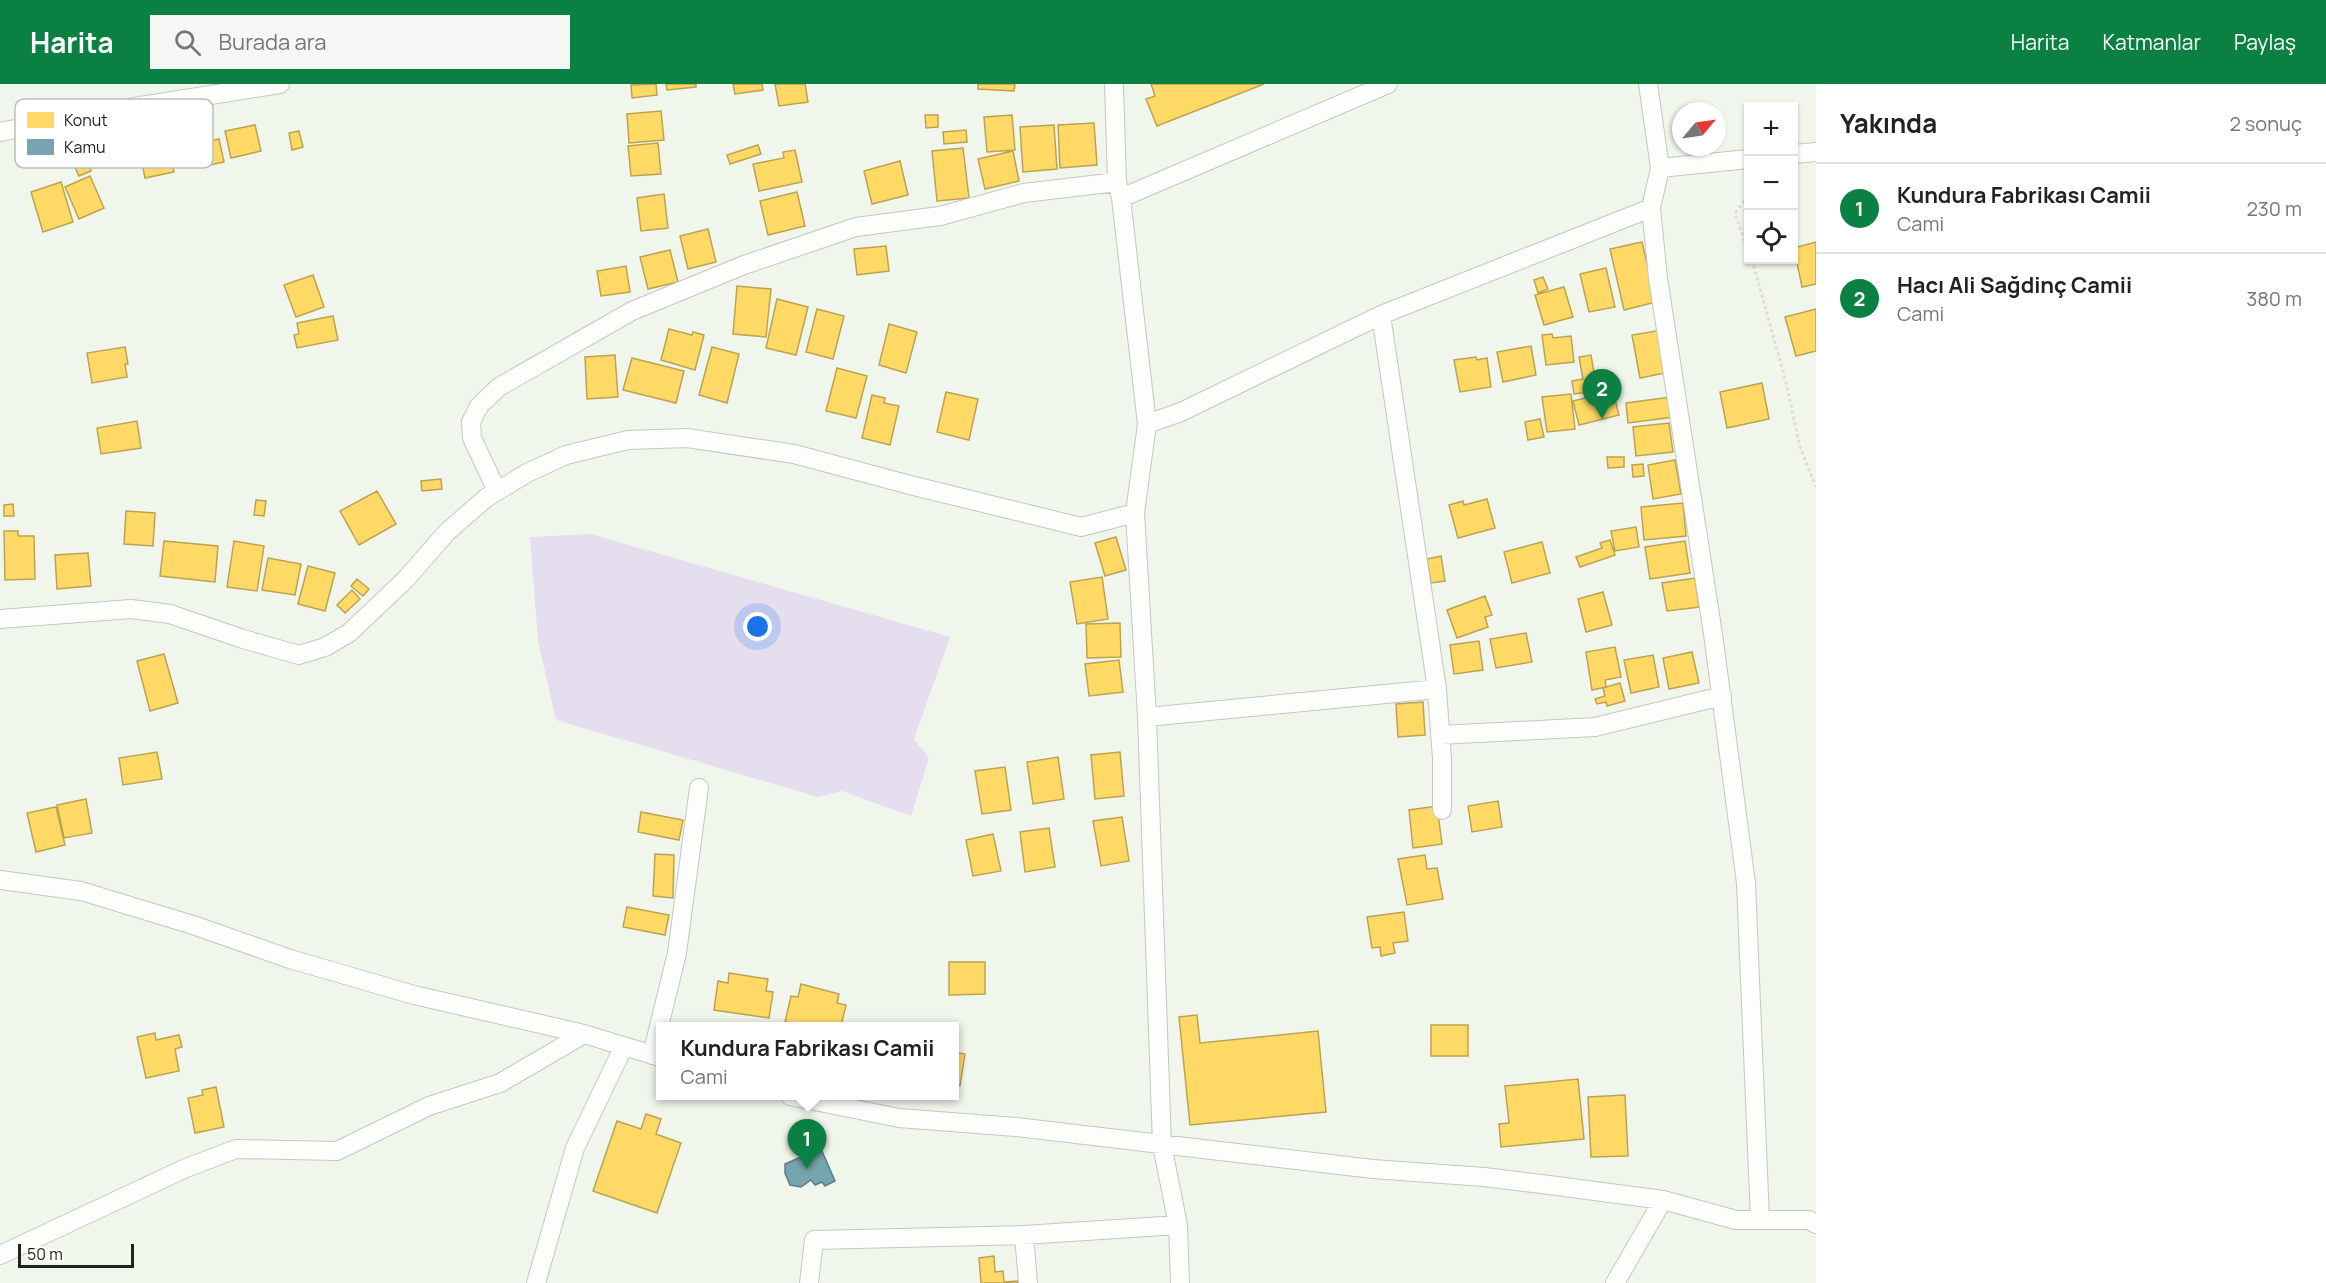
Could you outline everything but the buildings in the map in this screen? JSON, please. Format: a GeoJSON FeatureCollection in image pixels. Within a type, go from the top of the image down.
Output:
{"type":"FeatureCollection","features":[{"type":"Feature","properties":{"kind":"street"},"geometry":{"type":"LineString","coordinates":[[180,99],[280,84]]}},
{"type":"Feature","properties":{"kind":"street"},"geometry":{"type":"LineString","coordinates":[[1114,84],[1119,190],[1147,424],[1135,513],[1147,717],[1162,1145],[1178,1225],[1180,1283]]}},
{"type":"Feature","properties":{"kind":"street"},"geometry":{"type":"LineString","coordinates":[[497,492],[472,438],[471,422],[479,406],[500,387],[632,311],[744,265],[856,227],[940,216],[1024,193],[1119,190],[1388,84]]}},
{"type":"Feature","properties":{"kind":"street"},"geometry":{"type":"LineString","coordinates":[[1648,84],[1660,168],[1652,208],[1658,278],[1722,696],[1746,884],[1760,1220]]}},
{"type":"Feature","properties":{"kind":"street"},"geometry":{"type":"LineString","coordinates":[[0,132],[15,129]]}},
{"type":"Feature","properties":{"kind":"street"},"geometry":{"type":"LineString","coordinates":[[1798,154],[1816,152]]}},
{"type":"Feature","properties":{"kind":"street"},"geometry":{"type":"LineString","coordinates":[[1660,168],[1744,160]]}},
{"type":"Feature","properties":{"kind":"street"},"geometry":{"type":"LineString","coordinates":[[1147,424],[1181,412],[1381,315],[1652,208]]}},
{"type":"Feature","properties":{"kind":"street"},"geometry":{"type":"LineString","coordinates":[[1381,315],[1437,689],[1442,810]]}},
{"type":"Feature","properties":{"kind":"street"},"geometry":{"type":"LineString","coordinates":[[0,619],[131,609],[170,614],[299,655],[325,647],[349,633],[406,579],[447,532],[497,492],[527,473],[566,455],[628,440],[687,438],[794,454],[1081,527],[1135,513]]}},
{"type":"Feature","properties":{"kind":"street"},"geometry":{"type":"LineString","coordinates":[[1147,717],[1437,689]]}},
{"type":"Feature","properties":{"kind":"street"},"geometry":{"type":"LineString","coordinates":[[1440,735],[1595,727],[1722,696]]}},
{"type":"Feature","properties":{"kind":"street"},"geometry":{"type":"LineString","coordinates":[[663,1022],[677,953],[699,788]]}},
{"type":"Feature","properties":{"kind":"street"},"geometry":{"type":"LineString","coordinates":[[0,880],[81,891],[193,925],[290,959],[414,995],[584,1034],[656,1056]]}},
{"type":"Feature","properties":{"kind":"street"},"geometry":{"type":"LineString","coordinates":[[0,1255],[186,1168],[236,1149],[338,1151],[429,1106],[500,1083],[584,1034]]}},
{"type":"Feature","properties":{"kind":"street"},"geometry":{"type":"LineString","coordinates":[[536,1283],[575,1148],[624,1046]]}},
{"type":"Feature","properties":{"kind":"street"},"geometry":{"type":"LineString","coordinates":[[814,1100],[899,1118],[1016,1127],[1373,1169],[1484,1177],[1664,1200],[1736,1220],[1814,1222]]}},
{"type":"Feature","properties":{"kind":"street"},"geometry":{"type":"LineString","coordinates":[[1615,1283],[1664,1200]]}},
{"type":"Feature","properties":{"kind":"street"},"geometry":{"type":"LineString","coordinates":[[809,1283],[814,1240],[1024,1234],[1178,1225]]}},
{"type":"Feature","properties":{"kind":"street"},"geometry":{"type":"LineString","coordinates":[[1024,1234],[1028,1283]]}},
{"type":"Feature","properties":{"kind":"path"},"geometry":{"type":"LineString","coordinates":[[1744,202],[1735,213],[1744,237]]}},
{"type":"Feature","properties":{"kind":"path"},"geometry":{"type":"LineString","coordinates":[[1753,264],[1785,378],[1800,447],[1816,487]]}},
{"type":"Feature","properties":{"kind":"shaded area"},"geometry":{"type":"Polygon","coordinates":[[[590,534],[950,637],[914,739],[929,758],[911,816],[842,791],[818,797],[556,720],[538,641],[530,537],[590,534]]]}},
{"type":"Feature","properties":{"kind":"place","name":"Hacı Ali Sağdinç Camii"},"geometry":{"type":"Point","coordinates":[1602,419]}},
{"type":"Feature","properties":{"kind":"place","name":"Kundura Fabrikası Camii"},"geometry":{"type":"Point","coordinates":[807,1169]}}]}
